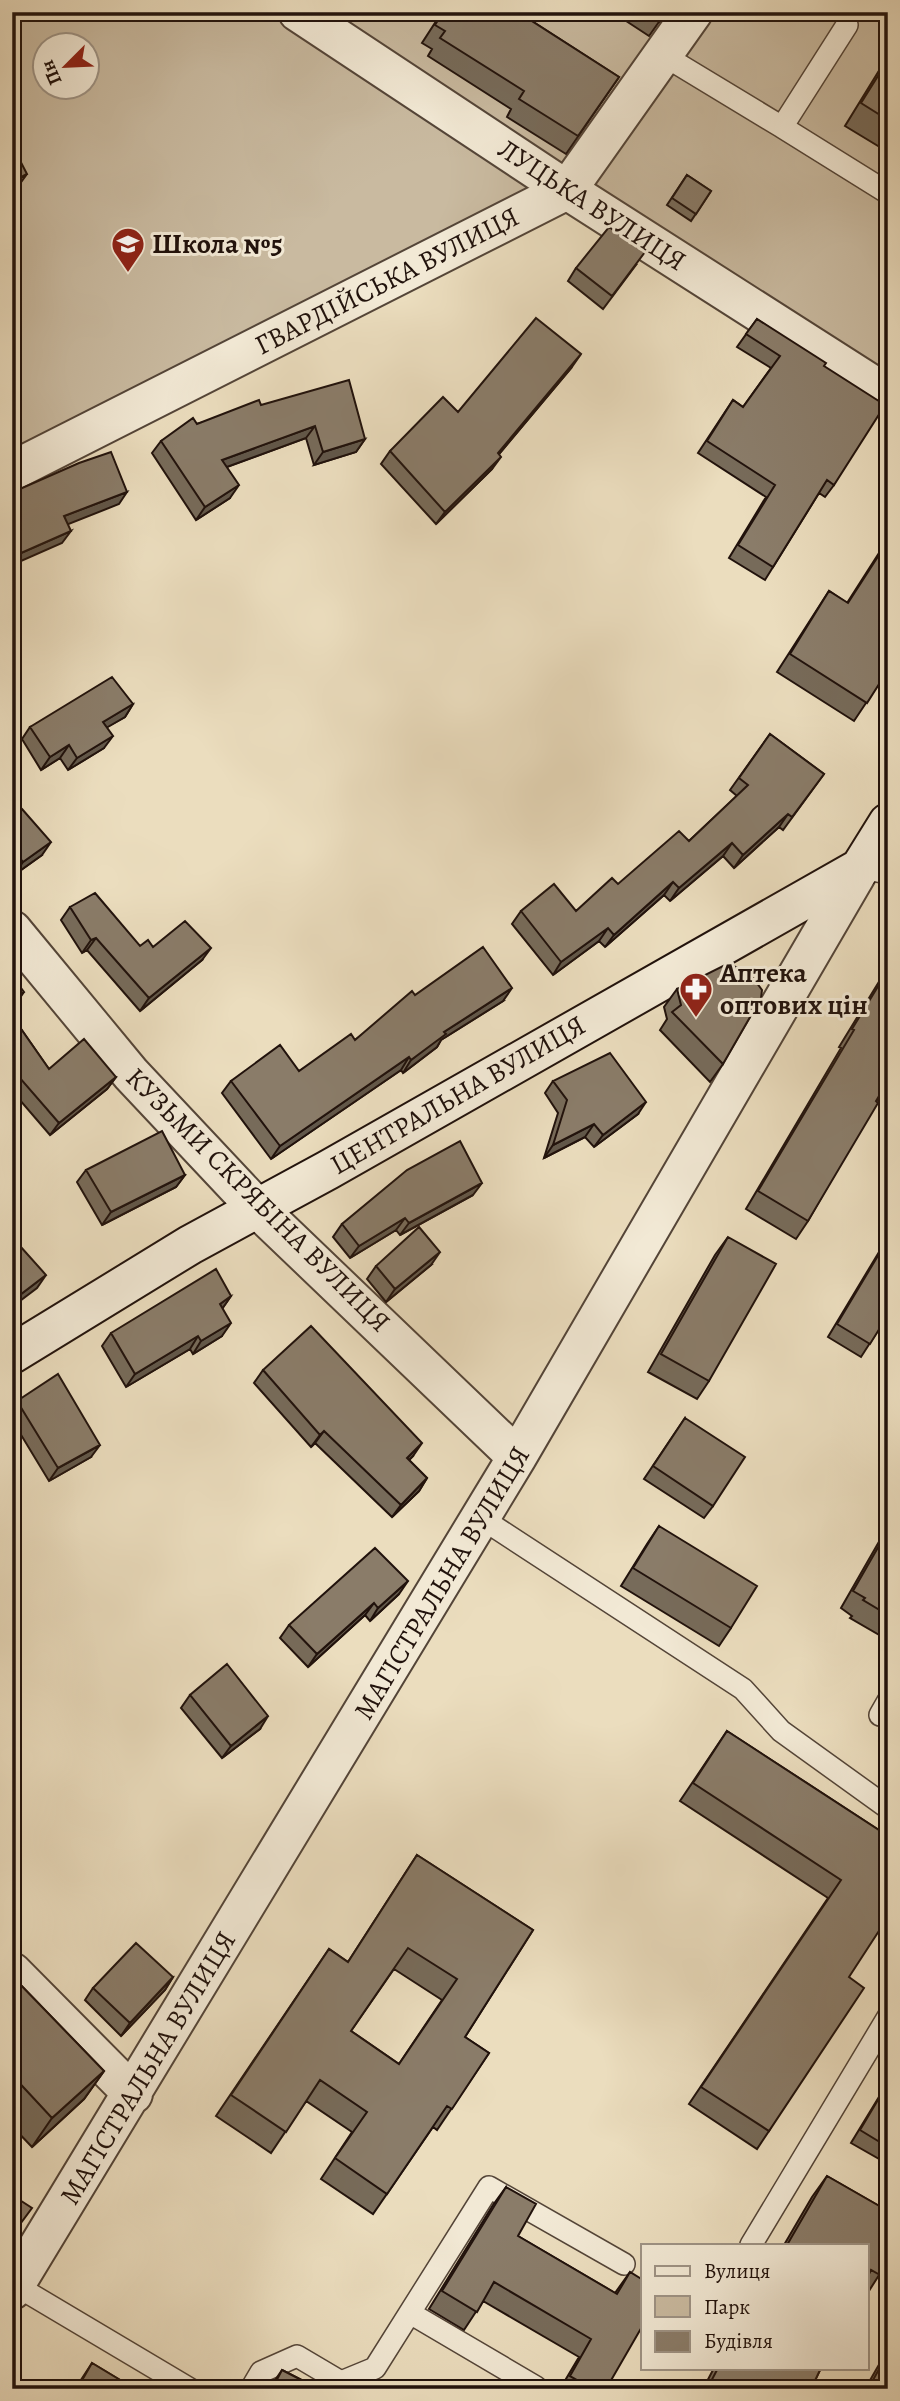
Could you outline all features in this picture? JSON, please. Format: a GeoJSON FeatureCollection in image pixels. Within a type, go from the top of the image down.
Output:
{"type":"FeatureCollection","features":[{"type":"Feature","properties":{"kind":"street","name":"ЛУЦЬКА ВУЛИЦЯ"},"geometry":{"type":"LineString","coordinates":[[298,12],[567,190],[888,395]]}},
{"type":"Feature","properties":{"kind":"street","name":"ГВАРДІЙСЬКА ВУЛИЦЯ"},"geometry":{"type":"LineString","coordinates":[[12,471],[567,190],[693,12]]}},
{"type":"Feature","properties":{"kind":"street","name":"ЦЕНТРАЛЬНА ВУЛИЦЯ"},"geometry":{"type":"LineString","coordinates":[[12,1354],[190,1245],[874,871],[888,823]]}},
{"type":"Feature","properties":{"kind":"street","name":"МАГІСТРАЛЬНА ВУЛИЦЯ"},"geometry":{"type":"LineString","coordinates":[[14,2288],[481,1518],[776,1017],[874,871]]}},
{"type":"Feature","properties":{"kind":"street","name":"КУЗЬМИ СКРЯБІНА ВУЛИЦЯ"},"geometry":{"type":"LineString","coordinates":[[12,930],[131,1074],[257,1208],[517,1457]]}},
{"type":"Feature","properties":{"kind":"street"},"geometry":{"type":"LineString","coordinates":[[12,1972],[133,2094]]}},
{"type":"Feature","properties":{"kind":"lane"},"geometry":{"type":"LineString","coordinates":[[782,127],[847,25]]}},
{"type":"Feature","properties":{"kind":"lane"},"geometry":{"type":"LineString","coordinates":[[663,55],[888,193]]}},
{"type":"Feature","properties":{"kind":"lane"},"geometry":{"type":"LineString","coordinates":[[481,1518],[743,1689],[781,1731],[888,1808]]}},
{"type":"Feature","properties":{"kind":"lane"},"geometry":{"type":"LineString","coordinates":[[752,2244],[888,2017]]}},
{"type":"Feature","properties":{"kind":"lane"},"geometry":{"type":"LineString","coordinates":[[251,2389],[261,2372],[297,2356],[341,2382],[375,2368],[489,2187],[624,2264]]}},
{"type":"Feature","properties":{"kind":"lane"},"geometry":{"type":"LineString","coordinates":[[14,2288],[190,2389]]}},
{"type":"Feature","properties":{"kind":"lane"},"geometry":{"type":"LineString","coordinates":[[410,2313],[536,2387]]}},
{"type":"Feature","properties":{"kind":"green space"},"geometry":{"type":"Polygon","coordinates":[[[12,12],[888,12],[888,395],[567,191],[12,471],[12,12]]]}},
{"type":"Feature","properties":{"kind":"building"},"geometry":{"type":"Polygon","coordinates":[[[443,12],[523,12],[521,14],[619,77],[578,136],[519,99],[524,91],[440,38],[445,31],[435,25],[443,12]]]}},
{"type":"Feature","properties":{"kind":"building"},"geometry":{"type":"Polygon","coordinates":[[[644,12],[666,12],[659,22],[644,12]]]}},
{"type":"Feature","properties":{"kind":"building"},"geometry":{"type":"Polygon","coordinates":[[[888,60],[888,120],[861,103],[888,60]]]}},
{"type":"Feature","properties":{"kind":"building"},"geometry":{"type":"Polygon","coordinates":[[[12,145],[27,174],[12,182],[12,145]]]}},
{"type":"Feature","properties":{"kind":"building"},"geometry":{"type":"Polygon","coordinates":[[[687,175],[711,191],[696,214],[672,198],[687,175]]]}},
{"type":"Feature","properties":{"kind":"building"},"geometry":{"type":"Polygon","coordinates":[[[609,227],[645,252],[612,296],[576,268],[609,227]]]}},
{"type":"Feature","properties":{"kind":"building"},"geometry":{"type":"Polygon","coordinates":[[[536,318],[581,354],[498,453],[501,457],[445,512],[390,451],[443,397],[458,412],[536,318]]]}},
{"type":"Feature","properties":{"kind":"building"},"geometry":{"type":"Polygon","coordinates":[[[757,319],[885,405],[834,485],[827,480],[773,567],[738,545],[775,485],[707,441],[733,400],[743,407],[780,356],[746,334],[757,319]]]}},
{"type":"Feature","properties":{"kind":"building"},"geometry":{"type":"Polygon","coordinates":[[[349,380],[365,439],[323,452],[315,426],[222,460],[239,485],[205,507],[161,441],[193,418],[197,424],[259,400],[261,405],[349,380]]]}},
{"type":"Feature","properties":{"kind":"building"},"geometry":{"type":"Polygon","coordinates":[[[111,452],[127,492],[64,516],[71,531],[12,557],[13,492],[111,452]]]}},
{"type":"Feature","properties":{"kind":"building"},"geometry":{"type":"Polygon","coordinates":[[[888,541],[888,670],[867,703],[790,654],[829,591],[848,603],[888,541]]]}},
{"type":"Feature","properties":{"kind":"building"},"geometry":{"type":"Polygon","coordinates":[[[112,677],[133,704],[103,722],[113,736],[77,758],[69,745],[50,757],[30,727],[112,677]]]}},
{"type":"Feature","properties":{"kind":"building"},"geometry":{"type":"Polygon","coordinates":[[[770,734],[824,774],[792,817],[788,814],[743,855],[732,843],[679,888],[673,882],[614,935],[608,928],[561,962],[521,911],[554,884],[576,911],[612,878],[618,884],[679,831],[689,841],[748,785],[739,778],[770,734]]]}},
{"type":"Feature","properties":{"kind":"building"},"geometry":{"type":"Polygon","coordinates":[[[22,809],[51,842],[23,862],[12,848],[12,816],[22,809]]]}},
{"type":"Feature","properties":{"kind":"building"},"geometry":{"type":"Polygon","coordinates":[[[95,893],[140,946],[148,940],[153,947],[185,921],[211,948],[149,998],[96,938],[91,940],[70,907],[95,893]]]}},
{"type":"Feature","properties":{"kind":"building"},"geometry":{"type":"Polygon","coordinates":[[[483,947],[512,988],[444,1032],[446,1034],[411,1060],[409,1057],[280,1146],[231,1081],[280,1045],[299,1071],[351,1034],[355,1040],[412,991],[415,995],[483,947]]]}},
{"type":"Feature","properties":{"kind":"building"},"geometry":{"type":"Polygon","coordinates":[[[727,964],[748,971],[762,990],[761,998],[723,1064],[672,1012],[681,1005],[677,989],[727,964]]]}},
{"type":"Feature","properties":{"kind":"building"},"geometry":{"type":"Polygon","coordinates":[[[888,970],[888,1081],[876,1101],[878,1103],[808,1221],[758,1191],[888,970]]]}},
{"type":"Feature","properties":{"kind":"building"},"geometry":{"type":"Polygon","coordinates":[[[12,976],[24,992],[12,1000],[12,976]]]}},
{"type":"Feature","properties":{"kind":"building"},"geometry":{"type":"Polygon","coordinates":[[[12,1016],[49,1069],[84,1039],[116,1077],[59,1123],[12,1069],[12,1016]]]}},
{"type":"Feature","properties":{"kind":"building"},"geometry":{"type":"Polygon","coordinates":[[[610,1053],[646,1102],[603,1135],[594,1124],[553,1145],[567,1100],[553,1081],[610,1053]]]}},
{"type":"Feature","properties":{"kind":"building"},"geometry":{"type":"Polygon","coordinates":[[[162,1131],[185,1175],[111,1212],[86,1170],[162,1131]]]}},
{"type":"Feature","properties":{"kind":"building"},"geometry":{"type":"Polygon","coordinates":[[[460,1141],[482,1183],[409,1223],[405,1218],[359,1246],[342,1224],[407,1170],[460,1141]]]}},
{"type":"Feature","properties":{"kind":"building"},"geometry":{"type":"Polygon","coordinates":[[[419,1227],[440,1252],[395,1289],[376,1266],[419,1227]]]}},
{"type":"Feature","properties":{"kind":"building"},"geometry":{"type":"Polygon","coordinates":[[[728,1237],[776,1264],[709,1381],[661,1354],[728,1237]]]}},
{"type":"Feature","properties":{"kind":"building"},"geometry":{"type":"Polygon","coordinates":[[[888,1239],[888,1315],[870,1344],[837,1324],[888,1239]]]}},
{"type":"Feature","properties":{"kind":"building"},"geometry":{"type":"Polygon","coordinates":[[[20,1246],[46,1275],[12,1301],[12,1252],[20,1246]]]}},
{"type":"Feature","properties":{"kind":"building"},"geometry":{"type":"Polygon","coordinates":[[[216,1269],[231,1296],[220,1304],[231,1323],[201,1341],[198,1336],[135,1374],[111,1333],[216,1269]]]}},
{"type":"Feature","properties":{"kind":"building"},"geometry":{"type":"Polygon","coordinates":[[[311,1326],[422,1443],[407,1458],[427,1478],[401,1505],[324,1431],[320,1435],[263,1370],[311,1326]]]}},
{"type":"Feature","properties":{"kind":"building"},"geometry":{"type":"Polygon","coordinates":[[[58,1374],[100,1445],[58,1468],[17,1401],[58,1374]]]}},
{"type":"Feature","properties":{"kind":"building"},"geometry":{"type":"Polygon","coordinates":[[[685,1418],[745,1457],[713,1506],[653,1466],[685,1418]]]}},
{"type":"Feature","properties":{"kind":"building"},"geometry":{"type":"Polygon","coordinates":[[[659,1526],[757,1586],[731,1628],[633,1568],[659,1526]]]}},
{"type":"Feature","properties":{"kind":"building"},"geometry":{"type":"Polygon","coordinates":[[[888,1530],[888,1615],[853,1591],[888,1530]]]}},
{"type":"Feature","properties":{"kind":"building"},"geometry":{"type":"Polygon","coordinates":[[[375,1548],[408,1581],[378,1608],[374,1603],[317,1654],[289,1625],[375,1548]]]}},
{"type":"Feature","properties":{"kind":"building"},"geometry":{"type":"Polygon","coordinates":[[[227,1664],[268,1716],[231,1746],[190,1695],[227,1664]]]}},
{"type":"Feature","properties":{"kind":"building"},"geometry":{"type":"Polygon","coordinates":[[[727,1731],[888,1836],[888,1917],[849,1977],[864,1988],[769,2131],[701,2087],[841,1880],[693,1783],[727,1731]]]}},
{"type":"Feature","properties":{"kind":"building"},"geometry":{"type":"Polygon","coordinates":[[[12,1833],[19,1840],[12,1846],[12,1833]]]}},
{"type":"Feature","properties":{"kind":"building"},"geometry":{"type":"Polygon","coordinates":[[[417,1855],[533,1930],[465,2037],[489,2053],[452,2109],[447,2106],[387,2194],[335,2158],[367,2112],[320,2080],[286,2132],[231,2095],[329,1949],[348,1962],[417,1855]],[[408,1948],[351,2031],[399,2064],[457,1979],[408,1948]]]}},
{"type":"Feature","properties":{"kind":"building"},"geometry":{"type":"Polygon","coordinates":[[[136,1943],[173,1977],[130,2023],[93,1988],[136,1943]]]}},
{"type":"Feature","properties":{"kind":"building"},"geometry":{"type":"Polygon","coordinates":[[[12,1976],[104,2071],[52,2118],[12,2075],[12,1976]]]}},
{"type":"Feature","properties":{"kind":"building"},"geometry":{"type":"Polygon","coordinates":[[[888,2083],[888,2147],[860,2130],[888,2083]]]}},
{"type":"Feature","properties":{"kind":"building"},"geometry":{"type":"Polygon","coordinates":[[[827,2176],[888,2211],[888,2261],[880,2275],[871,2270],[869,2274],[869,2244],[788,2244],[827,2176]]]}},
{"type":"Feature","properties":{"kind":"building"},"geometry":{"type":"Polygon","coordinates":[[[506,2187],[536,2204],[518,2236],[617,2294],[630,2272],[641,2279],[641,2328],[606,2389],[593,2389],[570,2376],[591,2339],[494,2282],[477,2312],[442,2291],[506,2187]]]}},
{"type":"Feature","properties":{"kind":"building"},"geometry":{"type":"Polygon","coordinates":[[[12,2195],[32,2208],[12,2235],[12,2195]]]}},
{"type":"Feature","properties":{"kind":"building"},"geometry":{"type":"Polygon","coordinates":[[[888,2353],[888,2389],[868,2389],[888,2353]]]}},
{"type":"Feature","properties":{"kind":"building"},"geometry":{"type":"Polygon","coordinates":[[[92,2363],[135,2389],[77,2389],[92,2363]]]}},
{"type":"Feature","properties":{"kind":"building"},"geometry":{"type":"Polygon","coordinates":[[[282,2370],[319,2389],[272,2389],[282,2370]]]}},
{"type":"Feature","properties":{"kind":"building"},"geometry":{"type":"Polygon","coordinates":[[[717,2370],[820,2370],[811,2389],[707,2389],[717,2370]]]}},
{"type":"Feature","properties":{"kind":"place","name":"Школа №5"},"geometry":{"type":"Point","coordinates":[128,274]}},
{"type":"Feature","properties":{"kind":"place","name":"Аптека оптових цін"},"geometry":{"type":"Point","coordinates":[696,1019]}}]}
